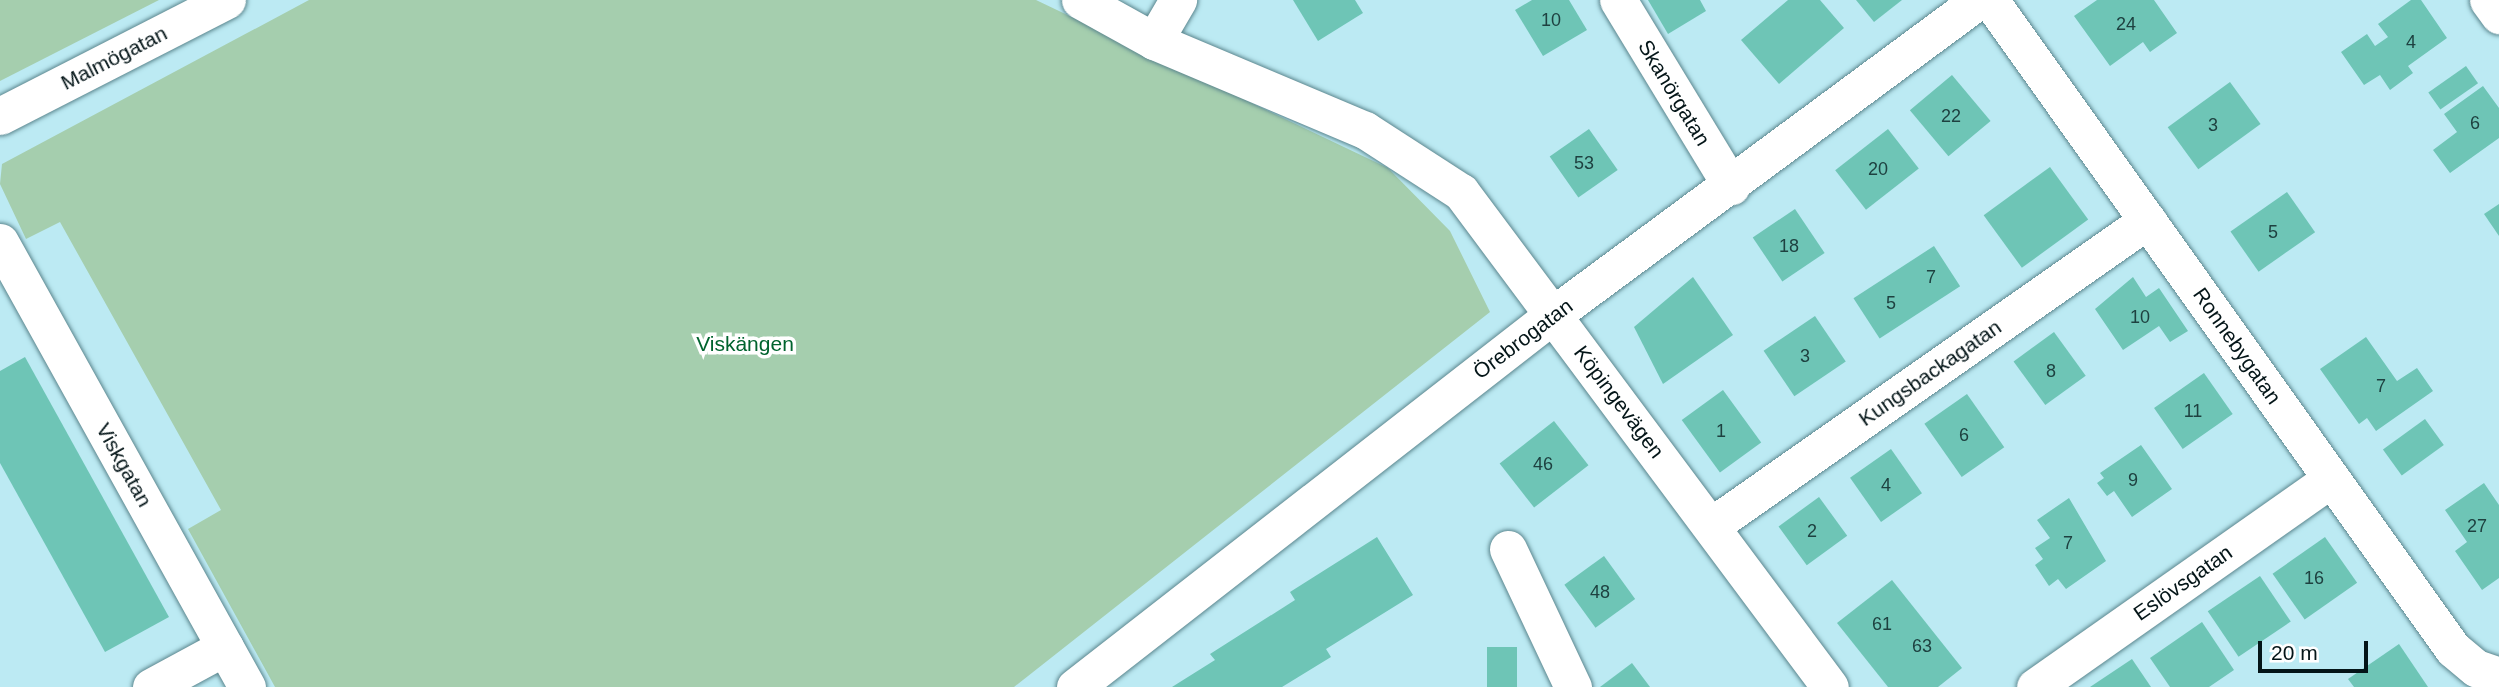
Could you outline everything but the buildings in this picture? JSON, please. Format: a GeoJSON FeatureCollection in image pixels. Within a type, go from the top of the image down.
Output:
{"type":"FeatureCollection","features":[{"type":"Feature","properties":{"kind":"street","name":"Malmögatan"},"geometry":{"type":"LineString","coordinates":[[0,116],[228,0]]}},
{"type":"Feature","properties":{"kind":"street","name":"Köpingevägen"},"geometry":{"type":"LineString","coordinates":[[1080,0],[1154,41],[1365,130],[1442,176],[1482,216],[1830,687]]}},
{"type":"Feature","properties":{"kind":"street"},"geometry":{"type":"LineString","coordinates":[[1154,41],[1178,0]]}},
{"type":"Feature","properties":{"kind":"street","name":"Skanörgatan"},"geometry":{"type":"LineString","coordinates":[[1618,0],[1731,186]]}},
{"type":"Feature","properties":{"kind":"street","name":"Örebrogatan"},"geometry":{"type":"LineString","coordinates":[[1075,687],[1554,314],[1731,186],[1979,0]]}},
{"type":"Feature","properties":{"kind":"street","name":"Ronnebygatan"},"geometry":{"type":"LineString","coordinates":[[1990,0],[2453,649],[2476,668],[2499,676]]}},
{"type":"Feature","properties":{"kind":"street"},"geometry":{"type":"LineString","coordinates":[[2488,0],[2499,15]]}},
{"type":"Feature","properties":{"kind":"street","name":"Kungsbackagatan"},"geometry":{"type":"LineString","coordinates":[[1711,526],[2148,220]]}},
{"type":"Feature","properties":{"kind":"street","name":"Viskgatan"},"geometry":{"type":"LineString","coordinates":[[0,243],[247,687]]}},
{"type":"Feature","properties":{"kind":"street","name":"Eslövsgatan"},"geometry":{"type":"LineString","coordinates":[[2035,687],[2331,479]]}},
{"type":"Feature","properties":{"kind":"street"},"geometry":{"type":"LineString","coordinates":[[1508,549],[1573,687]]}},
{"type":"Feature","properties":{"kind":"street"},"geometry":{"type":"LineString","coordinates":[[151,687],[225,647]]}},
{"type":"Feature","properties":{"kind":"green space"},"geometry":{"type":"Polygon","coordinates":[[[0,0],[159,0],[0,81],[0,0]]]}},
{"type":"Feature","properties":{"kind":"green space","name":"Viskängen"},"geometry":{"type":"Polygon","coordinates":[[[309,0],[1036,0],[1388,168],[1450,231],[1490,312],[1014,687],[275,687],[188,529],[221,510],[60,222],[26,239],[0,184],[2,164],[309,0]]]}}]}
